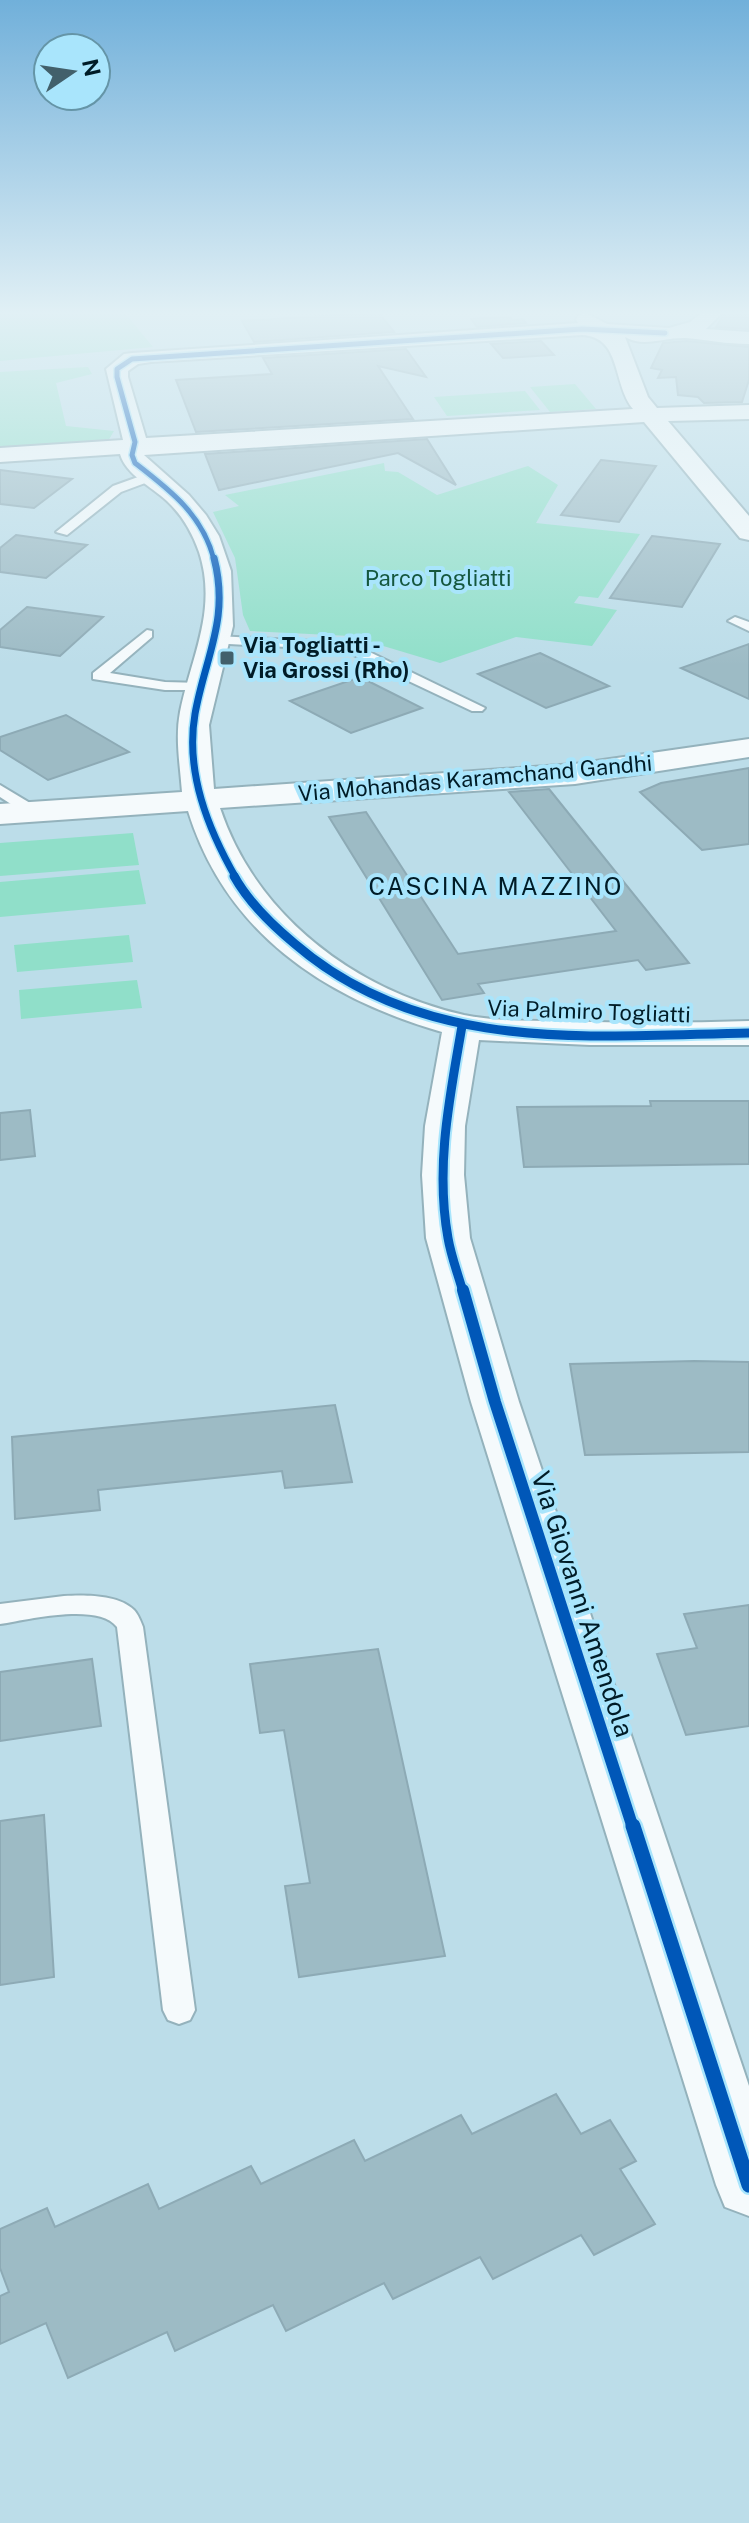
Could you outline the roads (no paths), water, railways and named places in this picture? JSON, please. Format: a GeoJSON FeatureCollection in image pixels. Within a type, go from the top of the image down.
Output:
{"type":"FeatureCollection","features":[{"type":"Feature","properties":{"kind":"street"},"geometry":{"type":"LineString","coordinates":[[132,431],[133,447]]}},
{"type":"Feature","properties":{"kind":"street"},"geometry":{"type":"LineString","coordinates":[[0,455],[387,431]]}},
{"type":"Feature","properties":{"kind":"street"},"geometry":{"type":"LineString","coordinates":[[662,431],[749,532]]}},
{"type":"Feature","properties":{"kind":"street","name":"Via Palmiro Togliatti"},"geometry":{"type":"LineString","coordinates":[[133,447],[135,463],[188,508],[209,542],[220,586],[221,607],[216,640],[193,720],[199,800],[205,823],[237,883],[281,937],[334,973],[383,1000],[419,1015],[462,1026],[579,1034],[749,1033]]}},
{"type":"Feature","properties":{"kind":"street","name":"Via Mohandas Karamchand Gandhi"},"geometry":{"type":"LineString","coordinates":[[0,814],[575,774],[749,748]]}},
{"type":"Feature","properties":{"kind":"street","name":"Via Giovanni Amendola"},"geometry":{"type":"LineString","coordinates":[[462,1026],[445,1126],[443,1175],[448,1238],[495,1402],[734,2090],[749,2185]]}},
{"type":"Feature","properties":{"kind":"lane"},"geometry":{"type":"LineString","coordinates":[[62,532],[117,489],[152,476]]}},
{"type":"Feature","properties":{"kind":"lane"},"geometry":{"type":"LineString","coordinates":[[147,634],[98,676],[176,687],[201,687]]}},
{"type":"Feature","properties":{"kind":"lane"},"geometry":{"type":"LineString","coordinates":[[216,640],[346,646],[477,708]]}},
{"type":"Feature","properties":{"kind":"lane"},"geometry":{"type":"LineString","coordinates":[[0,790],[34,812]]}},
{"type":"Feature","properties":{"kind":"lane"},"geometry":{"type":"LineString","coordinates":[[0,1614],[100,1606],[124,1616],[130,1627],[179,2010]]}},
{"type":"Feature","properties":{"kind":"place","name":"Via Togliatti - Via Grossi (Rho)"},"geometry":{"type":"Point","coordinates":[227,658]}},
{"type":"Feature","properties":{"kind":"district","name":"CASCINA MAZZINO"},"geometry":{"type":"Point","coordinates":[496,886]}},
{"type":"Feature","properties":{"kind":"park label","name":"Parco Togliatti"},"geometry":{"type":"Point","coordinates":[438,578]}}]}
